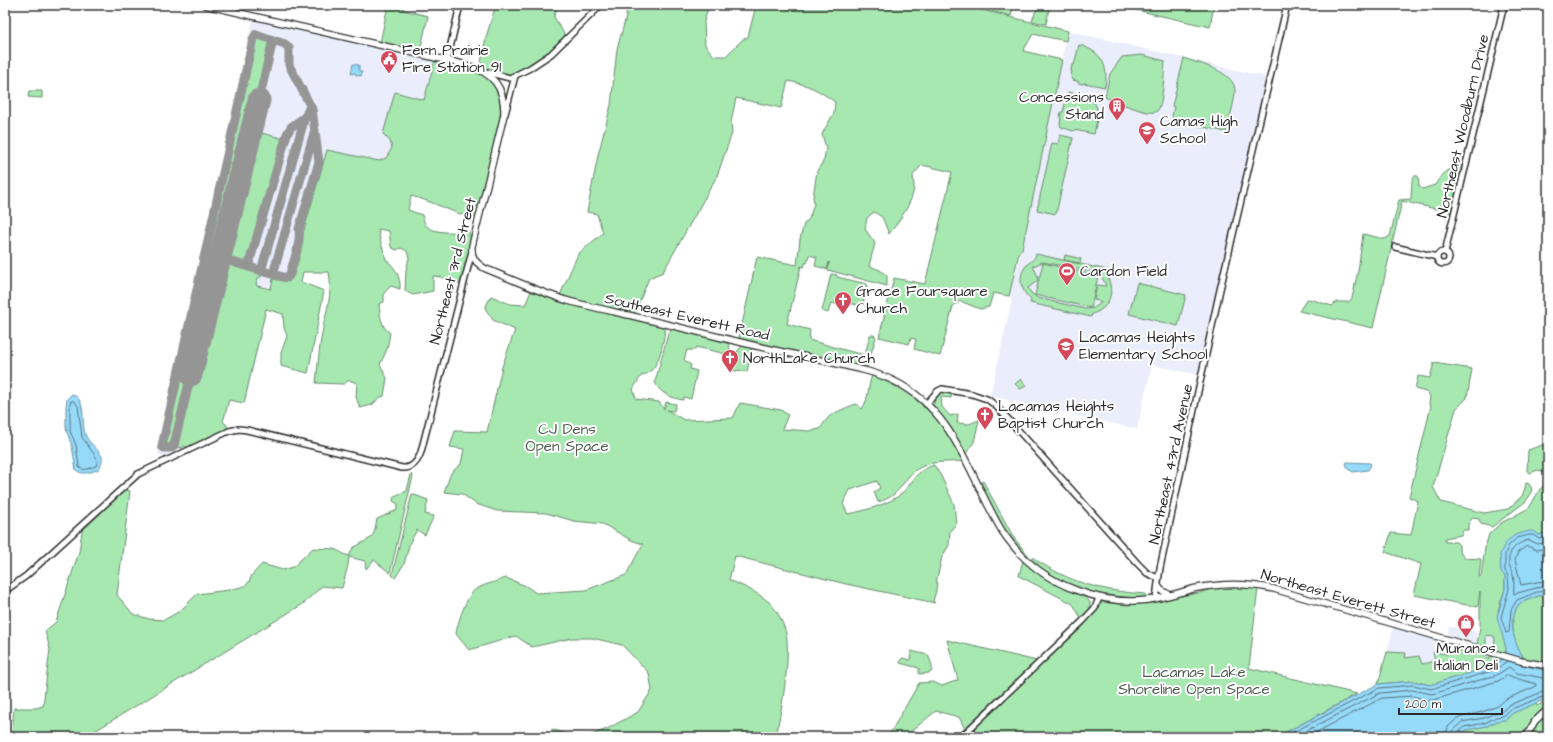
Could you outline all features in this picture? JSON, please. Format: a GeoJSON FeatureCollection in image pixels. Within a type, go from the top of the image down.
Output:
{"type":"FeatureCollection","features":[{"type":"Feature","properties":{"kind":"main road"},"geometry":{"type":"LineString","coordinates":[[205,5],[223,7],[471,67],[484,72],[494,80],[500,89],[503,98],[504,115]]}},
{"type":"Feature","properties":{"kind":"main road","name":"Northeast 3rd Street"},"geometry":{"type":"LineString","coordinates":[[472,251],[504,115]]}},
{"type":"Feature","properties":{"kind":"main road","name":"Southeast Everett Road"},"geometry":{"type":"LineString","coordinates":[[472,251],[475,262],[484,268],[547,294],[577,303],[864,370],[884,377],[902,385],[926,404],[947,427],[967,462]]}},
{"type":"Feature","properties":{"kind":"main road","name":"Northeast Everett Street"},"geometry":{"type":"LineString","coordinates":[[967,462],[1002,531],[1022,556],[1056,582],[1075,590],[1099,598],[1129,601],[1156,598],[1228,584],[1260,586],[1521,661],[1548,666]]}},
{"type":"Feature","properties":{"kind":"main road"},"geometry":{"type":"LineString","coordinates":[[1158,586],[1161,590],[1170,595]]}},
{"type":"Feature","properties":{"kind":"main road"},"geometry":{"type":"LineString","coordinates":[[1526,737],[1535,721],[1548,709]]}},
{"type":"Feature","properties":{"kind":"street"},"geometry":{"type":"LineString","coordinates":[[447,61],[460,5]]}},
{"type":"Feature","properties":{"kind":"street"},"geometry":{"type":"LineString","coordinates":[[484,72],[505,78],[515,76],[530,68],[551,54],[602,5]]}},
{"type":"Feature","properties":{"kind":"street","name":"Northeast 43rd Avenue"},"geometry":{"type":"LineString","coordinates":[[1156,598],[1160,568],[1219,294],[1287,5]]}},
{"type":"Feature","properties":{"kind":"street","name":"Northeast Woodburn Drive"},"geometry":{"type":"LineString","coordinates":[[1445,252],[1504,5]]}},
{"type":"Feature","properties":{"kind":"street","name":"Northeast 3rd Street"},"geometry":{"type":"LineString","coordinates":[[504,115],[515,76]]}},
{"type":"Feature","properties":{"kind":"street"},"geometry":{"type":"LineString","coordinates":[[1395,247],[1437,257]]}},
{"type":"Feature","properties":{"kind":"street","name":"Northeast 3rd Street"},"geometry":{"type":"LineString","coordinates":[[5,591],[26,576],[138,474],[225,432],[247,430],[408,469],[417,460],[421,452],[472,251]]}},
{"type":"Feature","properties":{"kind":"street"},"geometry":{"type":"LineString","coordinates":[[1445,252],[1450,257],[1446,264],[1440,263],[1437,257],[1440,253],[1445,252]]}},
{"type":"Feature","properties":{"kind":"street"},"geometry":{"type":"LineString","coordinates":[[926,404],[938,391],[948,389],[979,396],[995,405],[1138,564],[1147,572],[1156,577]]}},
{"type":"Feature","properties":{"kind":"street","name":"Northeast 43rd Avenue"},"geometry":{"type":"LineString","coordinates":[[1156,598],[1154,594],[1156,577],[1160,568]]}},
{"type":"Feature","properties":{"kind":"street"},"geometry":{"type":"LineString","coordinates":[[961,737],[1082,622],[1095,608],[1099,598]]}},
{"type":"Feature","properties":{"kind":"shaded area"},"geometry":{"type":"Polygon","coordinates":[[[253,20],[435,60],[424,100],[396,92],[390,141],[392,148],[386,158],[379,161],[327,150],[289,282],[273,279],[245,404],[213,396],[182,448],[163,457],[159,455],[158,450],[253,20]]]}},
{"type":"Feature","properties":{"kind":"shaded area","name":"Camas High School"},"geometry":{"type":"Polygon","coordinates":[[[1068,31],[1266,77],[1199,375],[1152,365],[1137,429],[990,396],[1012,300],[1009,296],[1022,249],[1068,31]]]}},
{"type":"Feature","properties":{"kind":"shaded area"},"geometry":{"type":"Polygon","coordinates":[[[1395,621],[1447,636],[1449,627],[1477,632],[1477,645],[1486,648],[1486,635],[1494,636],[1495,640],[1490,659],[1487,659],[1481,655],[1457,651],[1448,654],[1434,652],[1435,661],[1422,664],[1404,658],[1406,653],[1387,652],[1395,621]]]}},
{"type":"Feature","properties":{"kind":"green space"},"geometry":{"type":"Polygon","coordinates":[[[388,5],[404,5],[403,10],[428,16],[420,52],[380,43],[388,5]]]}},
{"type":"Feature","properties":{"kind":"green space"},"geometry":{"type":"Polygon","coordinates":[[[496,5],[557,5],[554,17],[566,37],[541,58],[519,72],[506,74],[480,67],[486,37],[496,5]]]}},
{"type":"Feature","properties":{"kind":"green space"},"geometry":{"type":"Polygon","coordinates":[[[627,5],[661,5],[677,9],[686,9],[690,5],[709,5],[704,21],[705,45],[714,56],[726,56],[743,39],[748,37],[756,5],[961,5],[1068,31],[1066,41],[1033,34],[1023,51],[1062,60],[1022,249],[1019,253],[1009,296],[993,293],[989,307],[980,309],[960,301],[953,306],[940,356],[914,349],[916,339],[911,338],[909,344],[879,337],[894,278],[925,284],[952,172],[922,165],[913,175],[914,187],[908,206],[889,234],[882,217],[874,212],[867,218],[865,229],[875,243],[869,266],[880,270],[887,276],[887,286],[828,270],[829,262],[827,269],[815,266],[817,257],[809,255],[807,263],[805,263],[804,267],[801,266],[787,324],[810,330],[809,340],[865,355],[870,335],[874,335],[876,337],[867,367],[864,368],[739,338],[757,257],[797,265],[800,239],[804,224],[809,219],[814,204],[813,197],[817,171],[824,160],[826,148],[822,134],[834,113],[835,102],[807,86],[788,81],[781,108],[736,98],[731,122],[732,133],[717,176],[663,272],[649,278],[634,315],[560,295],[578,254],[603,233],[597,214],[587,212],[598,155],[611,105],[617,49],[626,17],[627,5]]]}},
{"type":"Feature","properties":{"kind":"green space"},"geometry":{"type":"Polygon","coordinates":[[[968,5],[1013,5],[1011,16],[968,5]]]}},
{"type":"Feature","properties":{"kind":"green space"},"geometry":{"type":"Polygon","coordinates":[[[1038,5],[1050,5],[1046,24],[1032,21],[1038,5]]]}},
{"type":"Feature","properties":{"kind":"green space"},"geometry":{"type":"Polygon","coordinates":[[[1114,5],[1214,5],[1210,27],[1114,5]]]}},
{"type":"Feature","properties":{"kind":"green space"},"geometry":{"type":"Polygon","coordinates":[[[261,37],[269,41],[218,254],[215,258],[209,257],[207,255],[253,47],[256,38],[261,37]]]}},
{"type":"Feature","properties":{"kind":"green space"},"geometry":{"type":"Polygon","coordinates":[[[1079,45],[1093,51],[1102,60],[1106,72],[1105,87],[1078,83],[1078,81],[1072,80],[1072,65],[1074,65],[1079,45]]]}},
{"type":"Feature","properties":{"kind":"green space"},"geometry":{"type":"Polygon","coordinates":[[[1142,55],[1165,61],[1161,103],[1157,111],[1153,112],[1132,108],[1105,97],[1110,74],[1122,57],[1142,55]]]}},
{"type":"Feature","properties":{"kind":"green space"},"geometry":{"type":"Polygon","coordinates":[[[1184,58],[1216,69],[1230,79],[1234,85],[1235,92],[1233,107],[1226,132],[1182,122],[1183,121],[1174,119],[1172,116],[1174,107],[1172,106],[1184,58]]]}},
{"type":"Feature","properties":{"kind":"green space"},"geometry":{"type":"Polygon","coordinates":[[[435,60],[462,66],[483,75],[491,81],[497,90],[500,102],[500,118],[476,218],[459,214],[411,196],[408,210],[422,215],[428,228],[446,232],[469,231],[470,244],[468,258],[460,284],[441,277],[433,276],[433,291],[413,295],[405,291],[406,270],[409,258],[407,251],[401,248],[396,250],[391,247],[389,231],[378,229],[386,260],[397,273],[400,281],[400,289],[391,286],[384,293],[384,302],[379,304],[383,324],[390,333],[387,349],[380,365],[387,378],[384,396],[379,398],[372,405],[360,408],[356,397],[357,383],[349,380],[344,384],[316,383],[321,339],[330,296],[330,280],[329,272],[303,272],[301,282],[324,291],[308,373],[281,366],[281,353],[287,336],[284,328],[283,314],[266,309],[244,403],[229,400],[223,422],[227,425],[227,429],[187,448],[184,446],[182,448],[177,447],[221,265],[224,262],[228,262],[266,274],[258,278],[256,284],[257,286],[271,289],[273,279],[289,282],[327,150],[379,161],[386,158],[392,148],[390,141],[383,134],[395,92],[424,100],[435,60]]]}},
{"type":"Feature","properties":{"kind":"green space"},"geometry":{"type":"Polygon","coordinates":[[[29,91],[42,91],[42,98],[28,97],[29,91]]]}},
{"type":"Feature","properties":{"kind":"green space"},"geometry":{"type":"Polygon","coordinates":[[[1068,92],[1086,97],[1092,100],[1095,104],[1097,115],[1094,134],[1073,131],[1061,127],[1061,112],[1063,112],[1068,92]]]}},
{"type":"Feature","properties":{"kind":"green space"},"geometry":{"type":"Polygon","coordinates":[[[254,131],[284,139],[249,263],[243,264],[232,261],[223,256],[254,131]]]}},
{"type":"Feature","properties":{"kind":"green space"},"geometry":{"type":"Polygon","coordinates":[[[1060,135],[1073,138],[1056,214],[1037,210],[1052,143],[1058,144],[1060,135]]]}},
{"type":"Feature","properties":{"kind":"green space"},"geometry":{"type":"Polygon","coordinates":[[[1464,165],[1453,213],[1402,201],[1373,328],[1299,311],[1307,299],[1332,306],[1336,302],[1349,302],[1352,298],[1358,271],[1363,234],[1385,239],[1390,236],[1399,200],[1411,199],[1412,181],[1414,176],[1418,176],[1419,186],[1422,189],[1435,185],[1440,177],[1450,169],[1464,165]]]}},
{"type":"Feature","properties":{"kind":"green space"},"geometry":{"type":"Polygon","coordinates":[[[1036,254],[1107,270],[1106,275],[1111,287],[1111,293],[1107,303],[1098,312],[1092,314],[1091,317],[1030,303],[1031,300],[1021,284],[1021,279],[1023,270],[1036,254]],[[1043,262],[1033,266],[1038,277],[1037,281],[1028,288],[1032,294],[1038,298],[1085,309],[1094,308],[1102,302],[1094,300],[1097,285],[1106,286],[1101,277],[1092,272],[1043,262]]]}},
{"type":"Feature","properties":{"kind":"green space"},"geometry":{"type":"Polygon","coordinates":[[[1065,255],[1081,259],[1080,263],[1064,260],[1065,255]]]}},
{"type":"Feature","properties":{"kind":"green space"},"geometry":{"type":"Polygon","coordinates":[[[205,261],[215,263],[171,444],[165,444],[165,438],[205,261]]]}},
{"type":"Feature","properties":{"kind":"green space","name":"Cardon Field"},"geometry":{"type":"Polygon","coordinates":[[[1043,263],[1098,276],[1091,308],[1035,295],[1043,263]]]}},
{"type":"Feature","properties":{"kind":"green space"},"geometry":{"type":"Polygon","coordinates":[[[831,274],[837,275],[837,277],[867,284],[863,304],[860,303],[859,305],[846,303],[845,306],[831,303],[828,313],[822,311],[831,274]]]}},
{"type":"Feature","properties":{"kind":"green space"},"geometry":{"type":"Polygon","coordinates":[[[1137,283],[1186,295],[1178,326],[1129,314],[1137,283]]]}},
{"type":"Feature","properties":{"kind":"green space","name":"CJ Dens Open Space"},"geometry":{"type":"Polygon","coordinates":[[[532,289],[666,326],[662,348],[657,363],[653,369],[641,376],[633,389],[636,399],[659,402],[664,409],[666,402],[676,404],[674,411],[667,410],[684,420],[733,418],[740,403],[781,410],[788,415],[782,429],[809,431],[820,429],[829,417],[839,411],[856,404],[862,409],[866,400],[872,375],[915,399],[946,432],[964,461],[931,463],[921,467],[914,471],[893,495],[878,502],[874,492],[880,488],[877,481],[850,490],[843,504],[848,514],[884,504],[902,493],[919,473],[934,465],[941,476],[954,504],[956,524],[950,531],[949,545],[942,557],[933,601],[935,603],[846,584],[735,556],[729,580],[755,592],[769,602],[781,620],[785,630],[787,640],[786,676],[775,737],[586,737],[607,729],[638,712],[652,690],[649,673],[622,645],[592,638],[572,638],[532,647],[516,636],[469,650],[456,634],[458,623],[466,603],[476,589],[506,578],[526,586],[536,593],[586,590],[626,575],[643,544],[631,540],[603,524],[574,521],[546,513],[497,511],[476,504],[462,494],[444,492],[451,473],[461,464],[464,449],[450,447],[455,431],[487,432],[502,367],[515,330],[493,320],[485,308],[491,296],[510,304],[525,305],[532,289]]]}},
{"type":"Feature","properties":{"kind":"green space"},"geometry":{"type":"Polygon","coordinates":[[[672,329],[701,335],[729,344],[730,349],[728,356],[726,357],[726,354],[696,347],[695,350],[687,350],[684,360],[691,365],[690,369],[697,371],[691,399],[684,397],[683,400],[674,398],[662,392],[655,382],[668,334],[672,329]]]}},
{"type":"Feature","properties":{"kind":"green space"},"geometry":{"type":"Polygon","coordinates":[[[743,346],[752,348],[747,372],[731,370],[734,357],[738,350],[743,346]]]}},
{"type":"Feature","properties":{"kind":"green space"},"geometry":{"type":"Polygon","coordinates":[[[1434,363],[1472,369],[1467,398],[1456,409],[1433,487],[1441,502],[1484,513],[1508,509],[1522,496],[1526,483],[1529,484],[1532,489],[1525,502],[1492,527],[1481,524],[1479,519],[1472,518],[1468,524],[1468,530],[1463,530],[1461,535],[1445,538],[1445,542],[1456,542],[1459,545],[1459,550],[1464,558],[1481,559],[1479,577],[1481,576],[1485,548],[1489,534],[1501,523],[1529,508],[1540,489],[1546,484],[1546,476],[1541,471],[1538,470],[1530,473],[1527,471],[1528,450],[1548,443],[1548,533],[1539,535],[1537,533],[1501,553],[1501,572],[1505,576],[1505,589],[1498,610],[1506,648],[1506,653],[1503,659],[1494,666],[1430,685],[1413,681],[1378,684],[1387,652],[1406,653],[1405,658],[1419,656],[1422,664],[1435,661],[1433,652],[1447,654],[1449,651],[1465,651],[1490,659],[1495,640],[1494,636],[1486,635],[1486,648],[1477,645],[1480,627],[1480,591],[1478,607],[1414,595],[1421,564],[1385,552],[1391,533],[1411,535],[1418,501],[1409,497],[1431,406],[1429,404],[1430,396],[1426,392],[1415,389],[1418,376],[1430,378],[1434,363]]]}},
{"type":"Feature","properties":{"kind":"green space"},"geometry":{"type":"Polygon","coordinates":[[[1021,379],[1026,386],[1020,389],[1015,384],[1021,379]]]}},
{"type":"Feature","properties":{"kind":"green space"},"geometry":{"type":"Polygon","coordinates":[[[952,391],[951,398],[941,397],[942,407],[950,416],[958,414],[957,423],[969,424],[979,420],[974,442],[965,455],[933,408],[935,398],[939,392],[952,391]]]}},
{"type":"Feature","properties":{"kind":"green space"},"geometry":{"type":"Polygon","coordinates":[[[411,474],[413,476],[390,573],[374,560],[366,569],[365,561],[349,557],[342,588],[322,586],[303,604],[85,737],[9,737],[12,732],[14,708],[36,708],[43,706],[50,649],[45,631],[56,622],[79,552],[82,531],[126,489],[130,491],[117,595],[133,614],[149,619],[164,620],[180,611],[197,594],[229,590],[245,586],[262,564],[283,570],[293,567],[313,548],[334,549],[349,556],[353,548],[371,538],[374,533],[377,519],[397,510],[398,504],[393,501],[394,496],[407,491],[411,474]]]}},
{"type":"Feature","properties":{"kind":"green space"},"geometry":{"type":"Polygon","coordinates":[[[983,481],[1014,538],[1029,556],[1027,559],[1012,542],[1000,523],[980,483],[983,481]]]}},
{"type":"Feature","properties":{"kind":"green space"},"geometry":{"type":"Polygon","coordinates":[[[412,494],[428,500],[425,514],[434,516],[425,535],[417,530],[410,542],[404,564],[395,578],[392,575],[412,494]]]}},
{"type":"Feature","properties":{"kind":"green space"},"geometry":{"type":"Polygon","coordinates":[[[1032,557],[1059,573],[1086,584],[1114,591],[1146,594],[1146,597],[1113,598],[1098,595],[1061,582],[1029,561],[1032,557]]]}},
{"type":"Feature","properties":{"kind":"green space"},"geometry":{"type":"Polygon","coordinates":[[[1023,560],[1059,584],[1086,598],[1090,602],[1090,610],[1081,618],[1073,604],[1019,576],[1023,560]]]}},
{"type":"Feature","properties":{"kind":"green space","name":"Lacamas Lake Shoreline Open Space"},"geometry":{"type":"Polygon","coordinates":[[[1237,585],[1258,588],[1249,668],[1357,694],[1277,737],[964,737],[1076,632],[1101,602],[1128,605],[1199,593],[1219,587],[1237,585]]]}},
{"type":"Feature","properties":{"kind":"green space"},"geometry":{"type":"Polygon","coordinates":[[[1548,595],[1548,664],[1521,658],[1523,656],[1516,644],[1513,623],[1516,609],[1520,603],[1538,596],[1548,595]]]}},
{"type":"Feature","properties":{"kind":"green space"},"geometry":{"type":"Polygon","coordinates":[[[947,640],[1037,661],[966,731],[959,717],[936,711],[904,737],[888,737],[919,683],[933,682],[942,686],[958,680],[947,640]]]}},
{"type":"Feature","properties":{"kind":"green space"},"geometry":{"type":"Polygon","coordinates":[[[911,651],[928,655],[932,665],[932,671],[929,673],[919,674],[919,668],[900,663],[902,658],[910,660],[911,651]]]}},
{"type":"Feature","properties":{"kind":"green space"},"geometry":{"type":"Polygon","coordinates":[[[1548,699],[1548,705],[1533,719],[1523,737],[1458,737],[1466,730],[1487,726],[1497,721],[1505,720],[1513,713],[1536,703],[1537,706],[1548,699]]]}},
{"type":"Feature","properties":{"kind":"green space"},"geometry":{"type":"Polygon","coordinates":[[[1548,714],[1548,737],[1530,737],[1537,724],[1548,714]]]}},
{"type":"Feature","properties":{"kind":"green space"},"geometry":{"type":"Polygon","coordinates":[[[552,729],[573,737],[550,737],[552,729]]]}},
{"type":"Feature","properties":{"kind":"water"},"geometry":{"type":"Polygon","coordinates":[[[353,64],[359,65],[359,71],[362,72],[361,76],[356,75],[355,73],[351,74],[353,64]]]}},
{"type":"Feature","properties":{"kind":"water"},"geometry":{"type":"Polygon","coordinates":[[[72,394],[77,397],[82,406],[86,437],[102,457],[102,462],[99,469],[87,473],[81,473],[76,470],[72,446],[66,427],[67,399],[72,394]]]}},
{"type":"Feature","properties":{"kind":"water"},"geometry":{"type":"Polygon","coordinates":[[[1347,462],[1370,463],[1371,465],[1368,470],[1353,472],[1348,469],[1347,462]]]}},
{"type":"Feature","properties":{"kind":"water"},"geometry":{"type":"Polygon","coordinates":[[[1534,531],[1539,535],[1548,533],[1548,595],[1538,596],[1520,603],[1514,616],[1513,630],[1516,644],[1523,657],[1521,657],[1519,664],[1548,671],[1548,698],[1513,713],[1505,720],[1497,721],[1487,726],[1466,730],[1458,737],[1277,737],[1378,684],[1413,681],[1430,685],[1493,666],[1503,659],[1506,653],[1506,648],[1497,617],[1505,589],[1505,576],[1501,572],[1500,554],[1506,542],[1515,535],[1534,531]]]}},
{"type":"Feature","properties":{"kind":"taxiway"},"geometry":{"type":"LineString","coordinates":[[259,100],[273,40],[285,44],[289,48],[289,65],[312,109],[319,162],[299,229],[298,246],[288,277],[283,277],[229,261],[204,258],[253,39],[256,34],[273,40]]}},
{"type":"Feature","properties":{"kind":"taxiway"},"geometry":{"type":"LineString","coordinates":[[261,271],[305,117],[310,106]]}},
{"type":"Feature","properties":{"kind":"taxiway"},"geometry":{"type":"LineString","coordinates":[[248,267],[287,134],[291,127],[305,117]]}},
{"type":"Feature","properties":{"kind":"taxiway"},"geometry":{"type":"LineString","coordinates":[[273,274],[314,133]]}},
{"type":"Feature","properties":{"kind":"taxiway"},"geometry":{"type":"LineString","coordinates":[[191,375],[174,445],[172,448],[164,448],[162,446],[204,258]]}},
{"type":"Feature","properties":{"kind":"runway"},"geometry":{"type":"LineString","coordinates":[[191,375],[259,100]]}},
{"type":"Feature","properties":{"kind":"place","name":"Fern Prairie Fire Station 91"},"geometry":{"type":"Point","coordinates":[389,74]}},
{"type":"Feature","properties":{"kind":"place","name":"Concessions Stand"},"geometry":{"type":"Point","coordinates":[1117,121]}},
{"type":"Feature","properties":{"kind":"place","name":"Camas High School"},"geometry":{"type":"Point","coordinates":[1147,145]}},
{"type":"Feature","properties":{"kind":"place","name":"Cardon Field"},"geometry":{"type":"Point","coordinates":[1067,286]}},
{"type":"Feature","properties":{"kind":"place","name":"Grace Foursquare Church"},"geometry":{"type":"Point","coordinates":[843,315]}},
{"type":"Feature","properties":{"kind":"place","name":"Lacamas Heights Elementary School"},"geometry":{"type":"Point","coordinates":[1066,361]}},
{"type":"Feature","properties":{"kind":"place","name":"NorthLake Church"},"geometry":{"type":"Point","coordinates":[730,373]}},
{"type":"Feature","properties":{"kind":"place","name":"Lacamas Heights Baptist Church"},"geometry":{"type":"Point","coordinates":[985,430]}},
{"type":"Feature","properties":{"kind":"place","name":"Muranos Italian Deli"},"geometry":{"type":"Point","coordinates":[1466,638]}}]}
